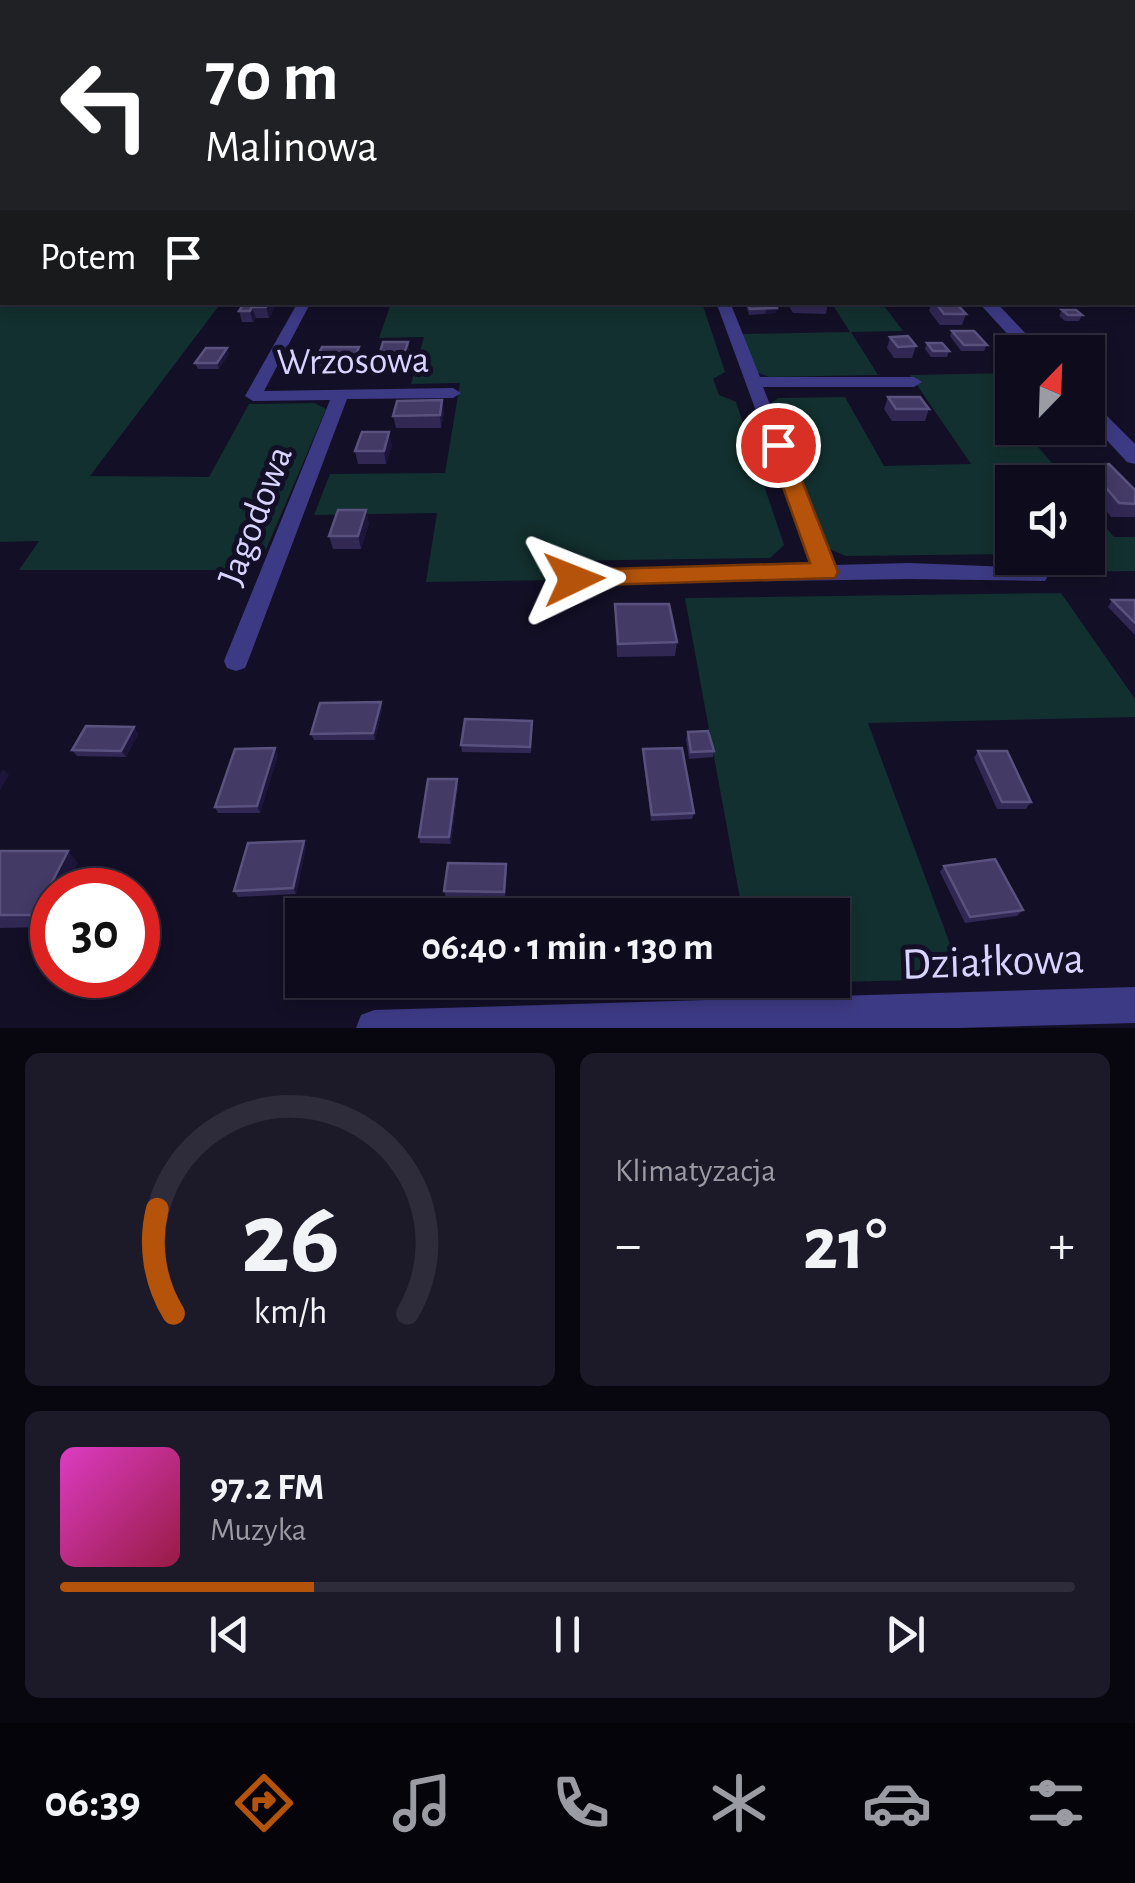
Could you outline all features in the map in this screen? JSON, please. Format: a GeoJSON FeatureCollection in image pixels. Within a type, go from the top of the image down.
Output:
{"type":"FeatureCollection","features":[{"type":"Feature","properties":{"kind":"street","name":"Wrzosowa"},"geometry":{"type":"LineString","coordinates":[[303,305],[253,396],[453,393]]}},
{"type":"Feature","properties":{"kind":"street"},"geometry":{"type":"LineString","coordinates":[[724,305],[826,572]]}},
{"type":"Feature","properties":{"kind":"street"},"geometry":{"type":"LineString","coordinates":[[989,305],[1018,335]]}},
{"type":"Feature","properties":{"kind":"street"},"geometry":{"type":"LineString","coordinates":[[754,382],[914,382]]}},
{"type":"Feature","properties":{"kind":"street","name":"Jagodowa"},"geometry":{"type":"LineString","coordinates":[[236,661],[340,396]]}},
{"type":"Feature","properties":{"kind":"street"},"geometry":{"type":"LineString","coordinates":[[1105,426],[1135,457]]}},
{"type":"Feature","properties":{"kind":"street"},"geometry":{"type":"LineString","coordinates":[[574,579],[826,572],[1037,576]]}},
{"type":"Feature","properties":{"kind":"street","name":"Działkowa"},"geometry":{"type":"LineString","coordinates":[[374,1028],[1135,1005]]}},
{"type":"Feature","properties":{"kind":"green space"},"geometry":{"type":"Polygon","coordinates":[[[0,305],[219,305],[90,476],[209,477],[249,404],[315,403],[326,409],[262,559],[243,570],[19,570],[39,541],[0,542],[0,305]]]}},
{"type":"Feature","properties":{"kind":"green space"},"geometry":{"type":"Polygon","coordinates":[[[390,305],[703,305],[725,372],[713,379],[719,395],[736,402],[784,545],[770,558],[554,561],[553,580],[426,582],[437,513],[314,515],[330,474],[445,473],[460,383],[411,384],[424,337],[379,338],[390,305]]]}},
{"type":"Feature","properties":{"kind":"green space"},"geometry":{"type":"Polygon","coordinates":[[[833,305],[884,305],[903,331],[851,332],[878,375],[769,377],[756,372],[742,334],[850,332],[833,305]]]}},
{"type":"Feature","properties":{"kind":"green space"},"geometry":{"type":"Polygon","coordinates":[[[995,373],[995,445],[1036,445],[1054,465],[995,465],[995,554],[846,556],[825,547],[769,405],[778,398],[845,397],[884,466],[971,464],[910,375],[995,373]]]}},
{"type":"Feature","properties":{"kind":"green space"},"geometry":{"type":"Polygon","coordinates":[[[1105,526],[1114,537],[1135,537],[1135,571],[1105,571],[1105,526]]]}},
{"type":"Feature","properties":{"kind":"green space"},"geometry":{"type":"Polygon","coordinates":[[[1061,593],[1135,699],[1135,717],[868,723],[963,979],[850,982],[850,898],[740,898],[685,598],[1061,593]]]}},
{"type":"Feature","properties":{"kind":"building"},"geometry":{"type":"Polygon","coordinates":[[[243,305],[267,305],[252,307],[250,311],[239,311],[243,305]]]}},
{"type":"Feature","properties":{"kind":"building"},"geometry":{"type":"Polygon","coordinates":[[[748,305],[777,308],[750,309],[748,305]]]}},
{"type":"Feature","properties":{"kind":"building"},"geometry":{"type":"Polygon","coordinates":[[[937,305],[958,305],[966,314],[944,314],[937,305]]]}},
{"type":"Feature","properties":{"kind":"building"},"geometry":{"type":"Polygon","coordinates":[[[1062,310],[1076,310],[1082,315],[1068,315],[1062,310]]]}},
{"type":"Feature","properties":{"kind":"building"},"geometry":{"type":"Polygon","coordinates":[[[952,331],[974,331],[987,345],[964,345],[952,331]]]}},
{"type":"Feature","properties":{"kind":"building"},"geometry":{"type":"Polygon","coordinates":[[[908,336],[916,346],[898,347],[890,337],[908,336]]]}},
{"type":"Feature","properties":{"kind":"building"},"geometry":{"type":"Polygon","coordinates":[[[383,342],[408,342],[401,364],[390,364],[392,356],[379,356],[383,342]]]}},
{"type":"Feature","properties":{"kind":"building"},"geometry":{"type":"Polygon","coordinates":[[[927,343],[942,343],[949,351],[933,351],[927,343]]]}},
{"type":"Feature","properties":{"kind":"building"},"geometry":{"type":"Polygon","coordinates":[[[322,347],[359,347],[354,359],[316,359],[322,347]]]}},
{"type":"Feature","properties":{"kind":"building"},"geometry":{"type":"Polygon","coordinates":[[[206,348],[227,348],[217,363],[195,363],[206,348]]]}},
{"type":"Feature","properties":{"kind":"building"},"geometry":{"type":"Polygon","coordinates":[[[888,397],[920,397],[929,409],[896,409],[888,397]]]}},
{"type":"Feature","properties":{"kind":"building"},"geometry":{"type":"Polygon","coordinates":[[[442,400],[440,415],[393,416],[397,401],[442,400]]]}},
{"type":"Feature","properties":{"kind":"building"},"geometry":{"type":"Polygon","coordinates":[[[362,432],[389,432],[384,451],[355,451],[362,432]]]}},
{"type":"Feature","properties":{"kind":"building"},"geometry":{"type":"Polygon","coordinates":[[[1109,464],[1135,490],[1135,504],[1119,503],[1105,486],[1105,465],[1087,465],[1109,464]]]}},
{"type":"Feature","properties":{"kind":"building"},"geometry":{"type":"Polygon","coordinates":[[[338,510],[366,510],[358,536],[329,536],[338,510]]]}},
{"type":"Feature","properties":{"kind":"building"},"geometry":{"type":"Polygon","coordinates":[[[1112,600],[1135,600],[1135,623],[1112,600]]]}},
{"type":"Feature","properties":{"kind":"building"},"geometry":{"type":"Polygon","coordinates":[[[615,604],[669,604],[677,642],[618,644],[615,604]]]}},
{"type":"Feature","properties":{"kind":"building"},"geometry":{"type":"Polygon","coordinates":[[[381,702],[373,733],[311,734],[320,703],[381,702]]]}},
{"type":"Feature","properties":{"kind":"building"},"geometry":{"type":"Polygon","coordinates":[[[465,719],[532,721],[530,747],[461,745],[465,719]]]}},
{"type":"Feature","properties":{"kind":"building"},"geometry":{"type":"Polygon","coordinates":[[[86,726],[134,727],[121,751],[72,750],[86,726]]]}},
{"type":"Feature","properties":{"kind":"building"},"geometry":{"type":"Polygon","coordinates":[[[708,731],[714,751],[691,752],[688,732],[708,731]]]}},
{"type":"Feature","properties":{"kind":"building"},"geometry":{"type":"Polygon","coordinates":[[[275,748],[257,806],[215,807],[235,749],[275,748]]]}},
{"type":"Feature","properties":{"kind":"building"},"geometry":{"type":"Polygon","coordinates":[[[682,748],[694,813],[652,815],[643,749],[682,748]]]}},
{"type":"Feature","properties":{"kind":"building"},"geometry":{"type":"Polygon","coordinates":[[[978,751],[1007,751],[1031,802],[1002,802],[978,751]]]}},
{"type":"Feature","properties":{"kind":"building"},"geometry":{"type":"Polygon","coordinates":[[[428,779],[457,779],[449,837],[419,837],[428,779]]]}},
{"type":"Feature","properties":{"kind":"building"},"geometry":{"type":"Polygon","coordinates":[[[304,841],[293,888],[234,891],[248,843],[304,841]]]}},
{"type":"Feature","properties":{"kind":"building"},"geometry":{"type":"Polygon","coordinates":[[[0,851],[68,851],[59,868],[30,868],[30,915],[0,915],[0,851]]]}},
{"type":"Feature","properties":{"kind":"building"},"geometry":{"type":"Polygon","coordinates":[[[995,859],[1023,910],[970,917],[944,866],[995,859]]]}},
{"type":"Feature","properties":{"kind":"building"},"geometry":{"type":"Polygon","coordinates":[[[448,863],[506,864],[504,892],[444,891],[448,863]]]}},
{"type":"Feature","properties":{"kind":"route"},"geometry":{"type":"LineString","coordinates":[[574,579],[826,572],[778,445]]}}]}
